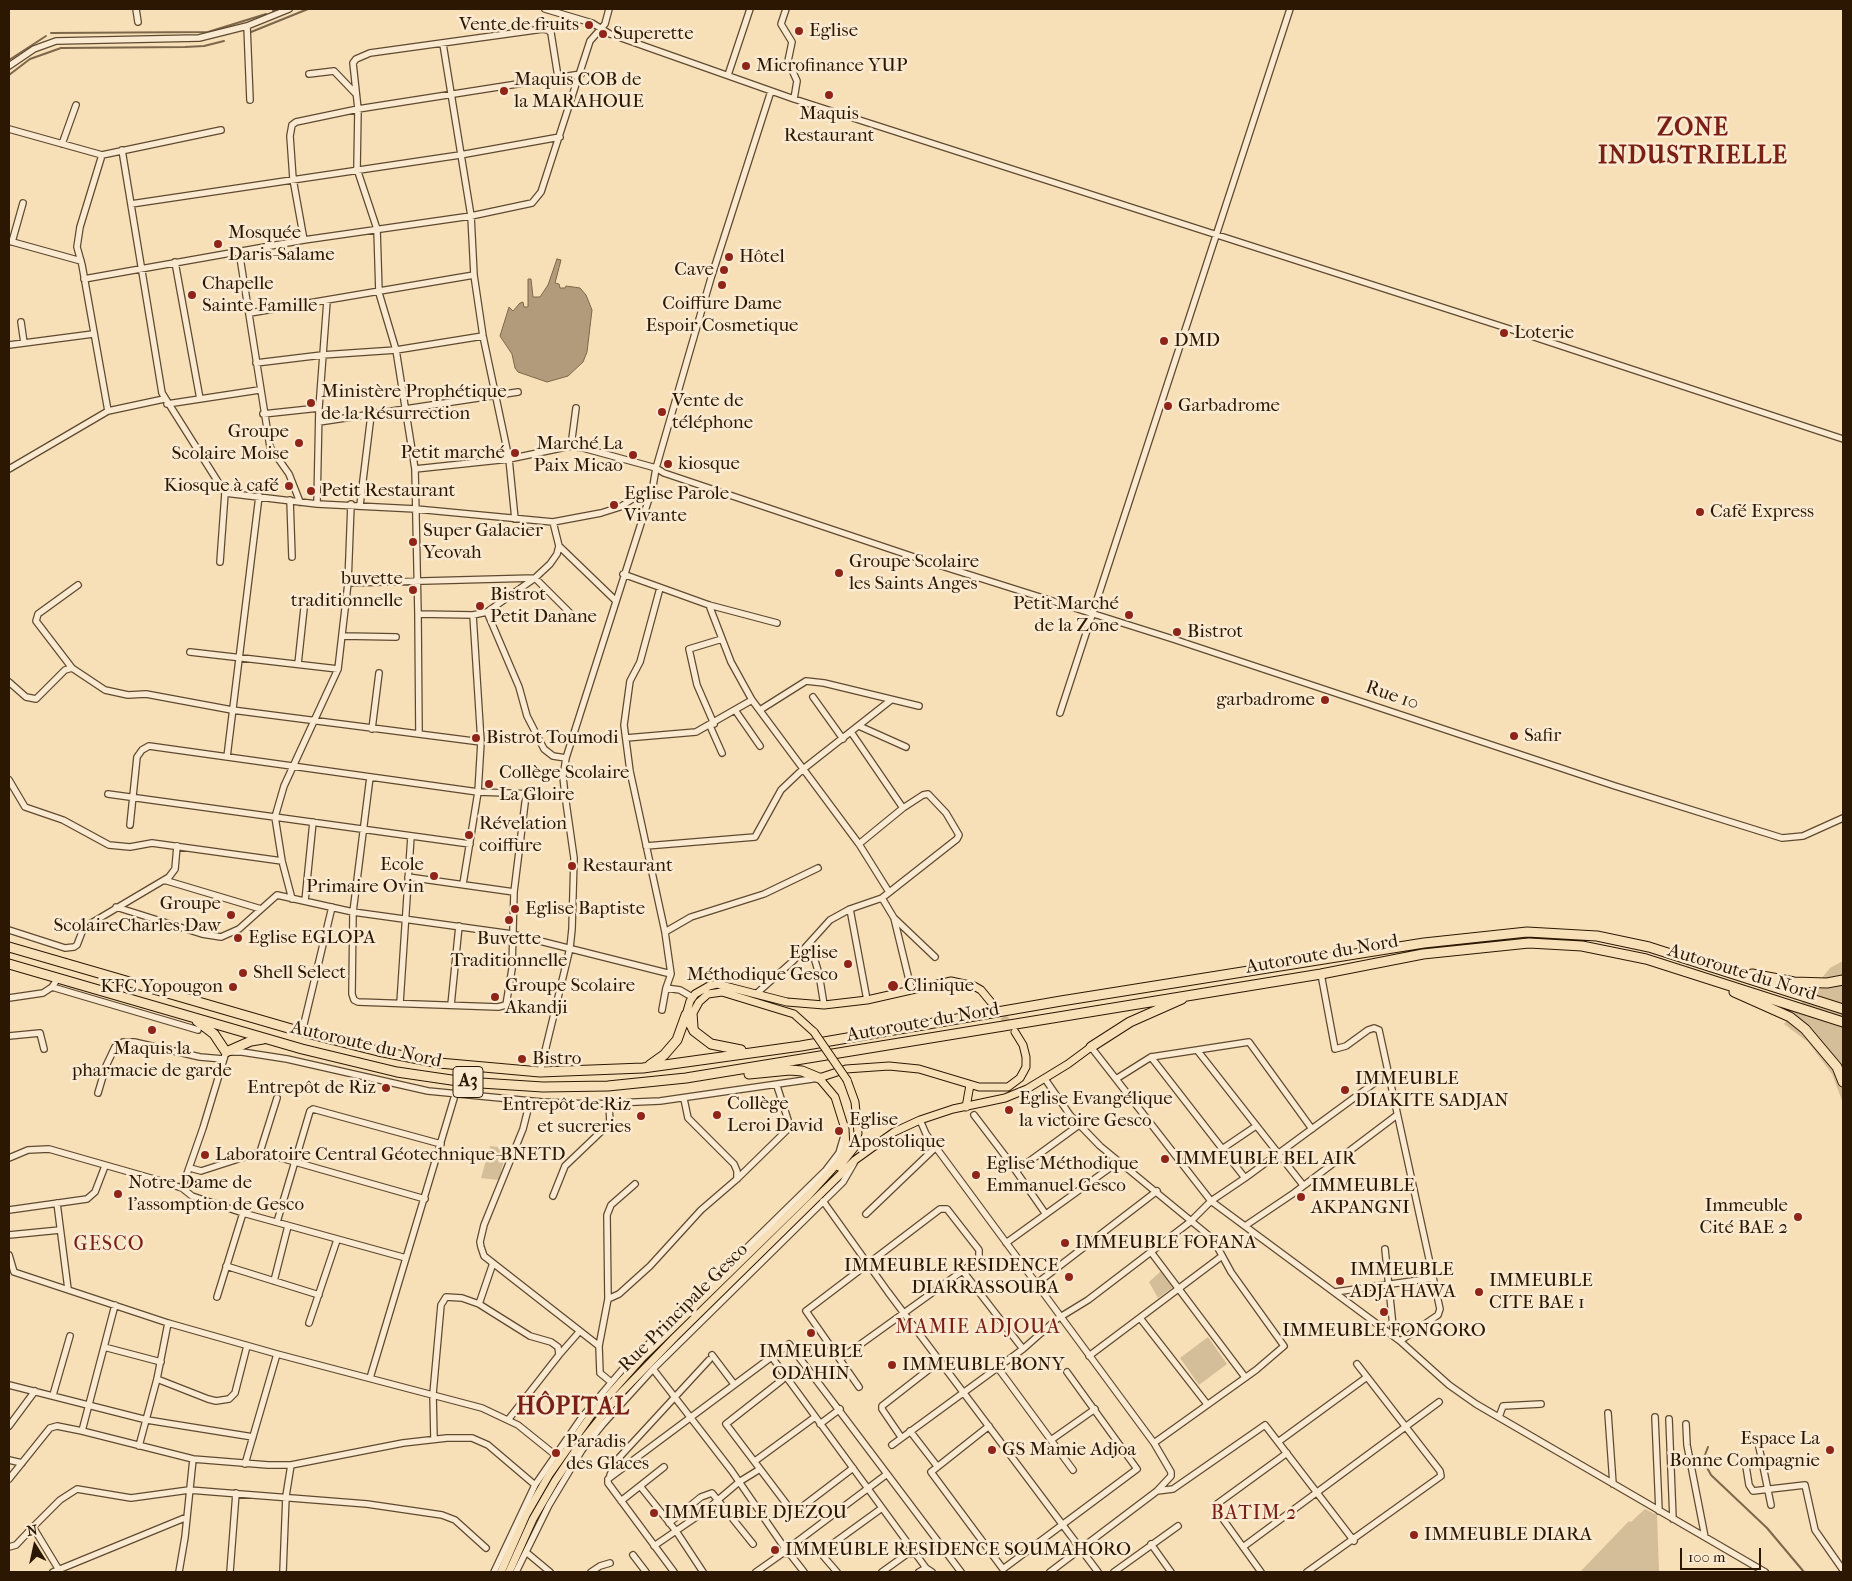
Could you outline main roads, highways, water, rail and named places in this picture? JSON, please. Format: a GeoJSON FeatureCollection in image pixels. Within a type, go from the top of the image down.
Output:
{"type":"FeatureCollection","features":[{"type":"Feature","properties":{"kind":"highway","name":"Autoroute du Nord"},"geometry":{"type":"LineString","coordinates":[[9,948],[302,1032],[378,1051],[439,1063],[540,1072],[643,1068],[774,1050],[1323,959],[1498,934],[1548,932],[1597,936],[1648,947],[1843,1009]]}},
{"type":"Feature","properties":{"kind":"highway","name":"Autoroute du Nord"},"geometry":{"type":"LineString","coordinates":[[9,964],[268,1039],[397,1072],[465,1082],[514,1086],[573,1087],[686,1078],[1206,991],[1321,974],[1423,954],[1500,945],[1551,943],[1618,953],[1843,1022]]}},
{"type":"Feature","properties":{"kind":"highway"},"geometry":{"type":"LineString","coordinates":[[1715,967],[1794,982],[1827,983],[1843,980]]}},
{"type":"Feature","properties":{"kind":"highway"},"geometry":{"type":"LineString","coordinates":[[1706,979],[1790,1017],[1805,1029],[1822,1047],[1837,1067],[1843,1082]]}},
{"type":"Feature","properties":{"kind":"highway"},"geometry":{"type":"LineString","coordinates":[[1091,1047],[1130,1022],[1188,996],[1206,991]]}},
{"type":"Feature","properties":{"kind":"highway"},"geometry":{"type":"LineString","coordinates":[[686,1015],[694,1031],[711,1044],[721,1048],[743,1051],[774,1050]]}},
{"type":"Feature","properties":{"kind":"highway"},"geometry":{"type":"LineString","coordinates":[[643,1068],[657,1061],[670,1049],[677,1040],[686,1015]]}},
{"type":"Feature","properties":{"kind":"highway"},"geometry":{"type":"LineString","coordinates":[[189,1016],[214,1034],[224,1056],[252,1041],[268,1039]]}},
{"type":"Feature","properties":{"kind":"highway"},"geometry":{"type":"LineString","coordinates":[[686,1078],[711,1078],[790,1070],[802,1071],[819,1078]]}},
{"type":"Feature","properties":{"kind":"main road"},"geometry":{"type":"LineString","coordinates":[[686,1015],[692,997],[700,990],[717,984],[787,1002],[824,1005],[867,1000],[911,988],[951,981],[963,982],[981,990],[995,1006]]}},
{"type":"Feature","properties":{"kind":"main road"},"geometry":{"type":"LineString","coordinates":[[694,1031],[693,1020],[696,1006],[708,994],[722,992],[794,1014],[814,1032],[847,1080],[855,1102],[857,1141],[842,1164],[808,1196]]}},
{"type":"Feature","properties":{"kind":"main road"},"geometry":{"type":"LineString","coordinates":[[808,1196],[842,1156],[846,1144],[845,1129],[835,1097],[819,1078],[846,1069],[889,1066],[919,1068],[970,1085],[1001,1088],[1014,1084],[1026,1067],[1023,1045],[1015,1032]]}},
{"type":"Feature","properties":{"kind":"main road","name":"Rue Principale Gesco"},"geometry":{"type":"LineString","coordinates":[[509,1572],[533,1519],[555,1481],[582,1441],[618,1396],[675,1336],[855,1160],[894,1132],[920,1120],[966,1106],[1005,1098],[1045,1079],[1091,1047]]}},
{"type":"Feature","properties":{"kind":"main road"},"geometry":{"type":"LineString","coordinates":[[966,1106],[970,1085]]}},
{"type":"Feature","properties":{"kind":"main road","name":"Rue Principale Gesco"},"geometry":{"type":"LineString","coordinates":[[500,1572],[526,1515],[549,1475],[592,1414],[643,1357],[808,1196]]}},
{"type":"Feature","properties":{"kind":"waterway"},"geometry":{"type":"LineString","coordinates":[[273,11],[277,9]]}},
{"type":"Feature","properties":{"kind":"waterway"},"geometry":{"type":"LineString","coordinates":[[251,32],[308,9]]}},
{"type":"Feature","properties":{"kind":"waterway"},"geometry":{"type":"LineString","coordinates":[[51,33],[208,32],[266,14]]}},
{"type":"Feature","properties":{"kind":"waterway"},"geometry":{"type":"LineString","coordinates":[[9,60],[46,36]]}},
{"type":"Feature","properties":{"kind":"waterway"},"geometry":{"type":"LineString","coordinates":[[9,75],[30,59],[61,48],[185,47],[204,46],[224,41]]}},
{"type":"Feature","properties":{"kind":"waterway"},"geometry":{"type":"LineString","coordinates":[[1708,1447],[1703,1460],[1711,1475],[1767,1528],[1804,1572]]}},
{"type":"Feature","properties":{"kind":"tunnel"},"geometry":{"type":"LineString","coordinates":[[996,1009],[1012,1027]]}},
{"type":"Feature","properties":{"kind":"place","name":"Vente de fruits"},"geometry":{"type":"Point","coordinates":[589,25]}},
{"type":"Feature","properties":{"kind":"place","name":"Eglise"},"geometry":{"type":"Point","coordinates":[799,31]}},
{"type":"Feature","properties":{"kind":"place","name":"Superette"},"geometry":{"type":"Point","coordinates":[603,34]}},
{"type":"Feature","properties":{"kind":"place","name":"Microfinance YUP"},"geometry":{"type":"Point","coordinates":[746,66]}},
{"type":"Feature","properties":{"kind":"place","name":"Maquis COB de la MARAHOUE"},"geometry":{"type":"Point","coordinates":[504,91]}},
{"type":"Feature","properties":{"kind":"place","name":"Maquis Restaurant"},"geometry":{"type":"Point","coordinates":[829,95]}},
{"type":"Feature","properties":{"kind":"place","name":"Mosquée Daris-Salame"},"geometry":{"type":"Point","coordinates":[218,244]}},
{"type":"Feature","properties":{"kind":"place","name":"Hôtel"},"geometry":{"type":"Point","coordinates":[729,257]}},
{"type":"Feature","properties":{"kind":"place","name":"Cave"},"geometry":{"type":"Point","coordinates":[724,270]}},
{"type":"Feature","properties":{"kind":"place","name":"Coiffure Dame Espoir Cosmetique"},"geometry":{"type":"Point","coordinates":[722,285]}},
{"type":"Feature","properties":{"kind":"place","name":"Chapelle Sainte Famille"},"geometry":{"type":"Point","coordinates":[192,295]}},
{"type":"Feature","properties":{"kind":"place","name":"Loterie"},"geometry":{"type":"Point","coordinates":[1504,333]}},
{"type":"Feature","properties":{"kind":"place","name":"DMD"},"geometry":{"type":"Point","coordinates":[1164,341]}},
{"type":"Feature","properties":{"kind":"place","name":"Ministère Prophétique de la Résurrection"},"geometry":{"type":"Point","coordinates":[311,403]}},
{"type":"Feature","properties":{"kind":"place","name":"Garbadrome"},"geometry":{"type":"Point","coordinates":[1168,406]}},
{"type":"Feature","properties":{"kind":"place","name":"Vente de téléphone"},"geometry":{"type":"Point","coordinates":[662,412]}},
{"type":"Feature","properties":{"kind":"place","name":"Groupe Scolaire Moise"},"geometry":{"type":"Point","coordinates":[299,443]}},
{"type":"Feature","properties":{"kind":"place","name":"Petit marché"},"geometry":{"type":"Point","coordinates":[515,453]}},
{"type":"Feature","properties":{"kind":"place","name":"Marché La Paix Micao"},"geometry":{"type":"Point","coordinates":[633,455]}},
{"type":"Feature","properties":{"kind":"place","name":"kiosque"},"geometry":{"type":"Point","coordinates":[668,464]}},
{"type":"Feature","properties":{"kind":"place","name":"Kiosque à café"},"geometry":{"type":"Point","coordinates":[289,486]}},
{"type":"Feature","properties":{"kind":"place","name":"Petit Restaurant"},"geometry":{"type":"Point","coordinates":[311,491]}},
{"type":"Feature","properties":{"kind":"place","name":"Eglise Parole Vivante"},"geometry":{"type":"Point","coordinates":[614,505]}},
{"type":"Feature","properties":{"kind":"place","name":"Café Express"},"geometry":{"type":"Point","coordinates":[1700,512]}},
{"type":"Feature","properties":{"kind":"place","name":"Super Galacier Yeovah"},"geometry":{"type":"Point","coordinates":[413,542]}},
{"type":"Feature","properties":{"kind":"place","name":"Groupe Scolaire les Saints Anges"},"geometry":{"type":"Point","coordinates":[839,573]}},
{"type":"Feature","properties":{"kind":"place","name":"buvette traditionnelle"},"geometry":{"type":"Point","coordinates":[413,590]}},
{"type":"Feature","properties":{"kind":"place","name":"Bistrot Petit Danane"},"geometry":{"type":"Point","coordinates":[480,606]}},
{"type":"Feature","properties":{"kind":"place","name":"Petit Marché de la Zone"},"geometry":{"type":"Point","coordinates":[1129,615]}},
{"type":"Feature","properties":{"kind":"place","name":"Bistrot"},"geometry":{"type":"Point","coordinates":[1177,632]}},
{"type":"Feature","properties":{"kind":"place","name":"garbadrome"},"geometry":{"type":"Point","coordinates":[1325,700]}},
{"type":"Feature","properties":{"kind":"place","name":"Safir"},"geometry":{"type":"Point","coordinates":[1514,736]}},
{"type":"Feature","properties":{"kind":"place","name":"Bistrot Toumodi"},"geometry":{"type":"Point","coordinates":[476,738]}},
{"type":"Feature","properties":{"kind":"place","name":"Collège Scolaire La Gloire"},"geometry":{"type":"Point","coordinates":[489,784]}},
{"type":"Feature","properties":{"kind":"place","name":"Révelation coiffure"},"geometry":{"type":"Point","coordinates":[469,835]}},
{"type":"Feature","properties":{"kind":"place","name":"Restaurant"},"geometry":{"type":"Point","coordinates":[572,866]}},
{"type":"Feature","properties":{"kind":"place","name":"Ecole Primaire Ovin"},"geometry":{"type":"Point","coordinates":[434,876]}},
{"type":"Feature","properties":{"kind":"place","name":"Eglise Baptiste"},"geometry":{"type":"Point","coordinates":[515,909]}},
{"type":"Feature","properties":{"kind":"place","name":"Groupe ScolaireCharles Daw"},"geometry":{"type":"Point","coordinates":[231,915]}},
{"type":"Feature","properties":{"kind":"place","name":"Buvette Traditionnelle"},"geometry":{"type":"Point","coordinates":[509,920]}},
{"type":"Feature","properties":{"kind":"place","name":"Eglise EGLOPA"},"geometry":{"type":"Point","coordinates":[238,938]}},
{"type":"Feature","properties":{"kind":"place","name":"Eglise Méthodique Gesco"},"geometry":{"type":"Point","coordinates":[848,964]}},
{"type":"Feature","properties":{"kind":"place","name":"Shell Select"},"geometry":{"type":"Point","coordinates":[243,973]}},
{"type":"Feature","properties":{"kind":"place","name":"Clinique"},"geometry":{"type":"Point","coordinates":[893,986]}},
{"type":"Feature","properties":{"kind":"place","name":"KFC Yopougon"},"geometry":{"type":"Point","coordinates":[233,987]}},
{"type":"Feature","properties":{"kind":"place","name":"Groupe Scolaire Akandji"},"geometry":{"type":"Point","coordinates":[495,997]}},
{"type":"Feature","properties":{"kind":"place","name":"Maquis la pharmacie de garde"},"geometry":{"type":"Point","coordinates":[152,1030]}},
{"type":"Feature","properties":{"kind":"place","name":"Bistro"},"geometry":{"type":"Point","coordinates":[522,1059]}},
{"type":"Feature","properties":{"kind":"place","name":"Entrepôt de Riz"},"geometry":{"type":"Point","coordinates":[386,1088]}},
{"type":"Feature","properties":{"kind":"place","name":"IMMEUBLE DIAKITE SADJAN"},"geometry":{"type":"Point","coordinates":[1345,1090]}},
{"type":"Feature","properties":{"kind":"place","name":"Eglise Evangélique la victoire Gesco"},"geometry":{"type":"Point","coordinates":[1009,1110]}},
{"type":"Feature","properties":{"kind":"place","name":"Collège Leroi David"},"geometry":{"type":"Point","coordinates":[717,1115]}},
{"type":"Feature","properties":{"kind":"place","name":"Entrepôt de Riz et sucreries"},"geometry":{"type":"Point","coordinates":[641,1116]}},
{"type":"Feature","properties":{"kind":"place","name":"Eglise Apostolique"},"geometry":{"type":"Point","coordinates":[839,1131]}},
{"type":"Feature","properties":{"kind":"place","name":"Laboratoire Central Géotechnique-BNETD"},"geometry":{"type":"Point","coordinates":[205,1155]}},
{"type":"Feature","properties":{"kind":"place","name":"IMMEUBLE BEL AIR"},"geometry":{"type":"Point","coordinates":[1165,1159]}},
{"type":"Feature","properties":{"kind":"place","name":"Eglise Méthodique Emmanuel Gesco"},"geometry":{"type":"Point","coordinates":[976,1175]}},
{"type":"Feature","properties":{"kind":"place","name":"Notre Dame de l’assomption de Gesco"},"geometry":{"type":"Point","coordinates":[118,1194]}},
{"type":"Feature","properties":{"kind":"place","name":"IMMEUBLE AKPANGNI"},"geometry":{"type":"Point","coordinates":[1301,1197]}},
{"type":"Feature","properties":{"kind":"place","name":"Immeuble Cité BAE 2"},"geometry":{"type":"Point","coordinates":[1798,1217]}},
{"type":"Feature","properties":{"kind":"place","name":"IMMEUBLE FOFANA"},"geometry":{"type":"Point","coordinates":[1065,1243]}},
{"type":"Feature","properties":{"kind":"place","name":"IMMEUBLE RESIDENCE DIARRASSOUBA"},"geometry":{"type":"Point","coordinates":[1069,1277]}},
{"type":"Feature","properties":{"kind":"place","name":"IMMEUBLE ADJA HAWA"},"geometry":{"type":"Point","coordinates":[1340,1281]}},
{"type":"Feature","properties":{"kind":"place","name":"IMMEUBLE CITE BAE 1"},"geometry":{"type":"Point","coordinates":[1479,1292]}},
{"type":"Feature","properties":{"kind":"place","name":"IMMEUBLE FONGORO"},"geometry":{"type":"Point","coordinates":[1384,1312]}},
{"type":"Feature","properties":{"kind":"place","name":"IMMEUBLE ODAHIN"},"geometry":{"type":"Point","coordinates":[811,1333]}},
{"type":"Feature","properties":{"kind":"place","name":"IMMEUBLE BONY"},"geometry":{"type":"Point","coordinates":[892,1365]}},
{"type":"Feature","properties":{"kind":"place","name":"GS Mamie Adjoa"},"geometry":{"type":"Point","coordinates":[992,1450]}},
{"type":"Feature","properties":{"kind":"place","name":"Espace La Bonne Compagnie"},"geometry":{"type":"Point","coordinates":[1830,1450]}},
{"type":"Feature","properties":{"kind":"place","name":"Paradis des Glaces"},"geometry":{"type":"Point","coordinates":[556,1453]}},
{"type":"Feature","properties":{"kind":"place","name":"IMMEUBLE DJEZOU"},"geometry":{"type":"Point","coordinates":[654,1513]}},
{"type":"Feature","properties":{"kind":"place","name":"IMMEUBLE DIARA"},"geometry":{"type":"Point","coordinates":[1414,1535]}},
{"type":"Feature","properties":{"kind":"place","name":"IMMEUBLE RESIDENCE SOUMAHORO"},"geometry":{"type":"Point","coordinates":[775,1550]}},
{"type":"Feature","properties":{"kind":"district","name":"ZONE INDUSTRIELLE"},"geometry":{"type":"Point","coordinates":[1693,143]}},
{"type":"Feature","properties":{"kind":"district","name":"GESCO"},"geometry":{"type":"Point","coordinates":[109,1245]}},
{"type":"Feature","properties":{"kind":"district","name":"MAMIE ADJOUA"},"geometry":{"type":"Point","coordinates":[978,1328]}},
{"type":"Feature","properties":{"kind":"district","name":"HÔPITAL"},"geometry":{"type":"Point","coordinates":[573,1408]}},
{"type":"Feature","properties":{"kind":"district","name":"BATIM 2"},"geometry":{"type":"Point","coordinates":[1254,1514]}}]}
